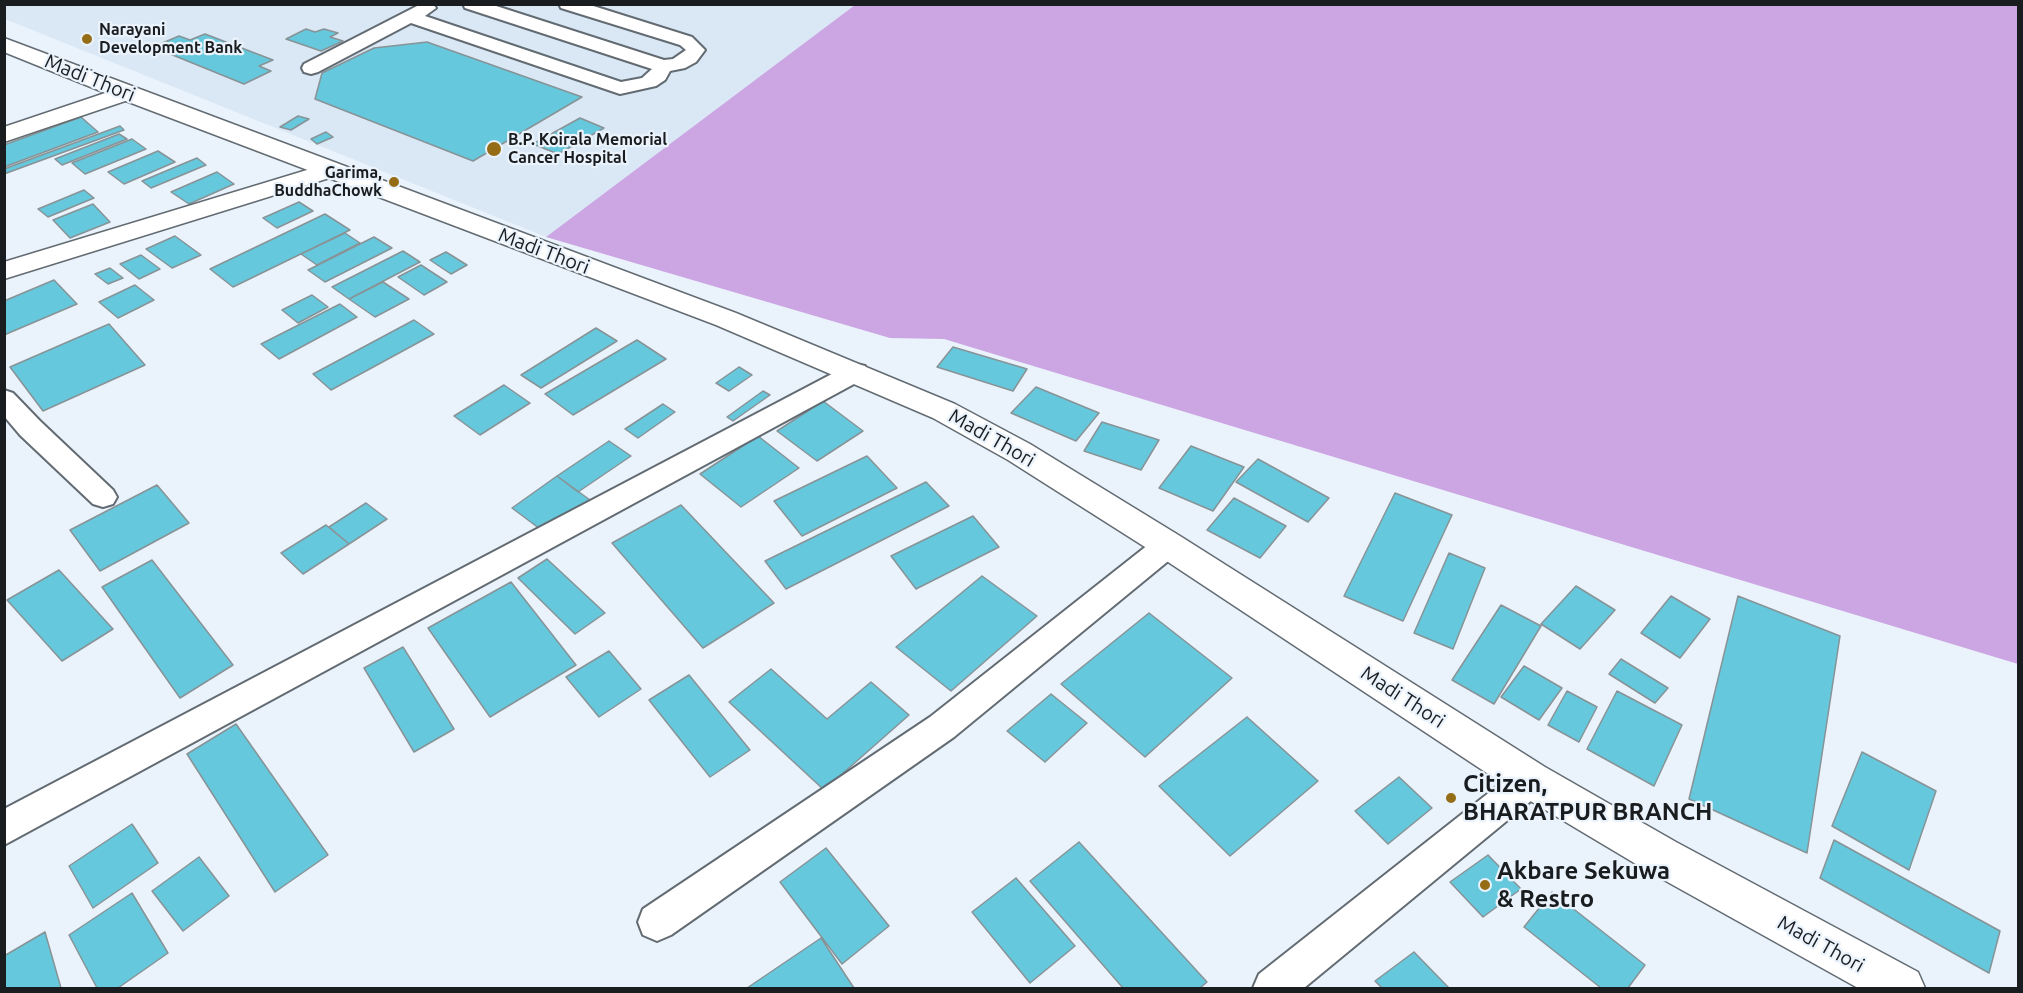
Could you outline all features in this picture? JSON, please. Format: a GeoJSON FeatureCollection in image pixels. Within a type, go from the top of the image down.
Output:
{"type":"FeatureCollection","features":[{"type":"Feature","properties":{"kind":"main road","name":"Madi Thori"},"geometry":{"type":"LineString","coordinates":[[4,44],[126,93],[726,319],[954,416],[1019,452],[1167,545],[1532,780],[1661,856],[1902,988]]}},
{"type":"Feature","properties":{"kind":"main road"},"geometry":{"type":"LineString","coordinates":[[4,135],[126,93]]}},
{"type":"Feature","properties":{"kind":"main road"},"geometry":{"type":"LineString","coordinates":[[4,271],[330,170]]}},
{"type":"Feature","properties":{"kind":"lane"},"geometry":{"type":"LineString","coordinates":[[311,68],[434,4]]}},
{"type":"Feature","properties":{"kind":"lane"},"geometry":{"type":"LineString","coordinates":[[471,4],[663,66],[678,64],[689,58],[696,50],[686,41],[567,4]]}},
{"type":"Feature","properties":{"kind":"lane"},"geometry":{"type":"LineString","coordinates":[[410,17],[620,88],[649,82],[658,76],[663,66]]}},
{"type":"Feature","properties":{"kind":"lane"},"geometry":{"type":"LineString","coordinates":[[4,828],[855,372]]}},
{"type":"Feature","properties":{"kind":"lane"},"geometry":{"type":"LineString","coordinates":[[4,399],[30,428],[103,497]]}},
{"type":"Feature","properties":{"kind":"lane"},"geometry":{"type":"LineString","coordinates":[[657,922],[942,727],[1167,545]]}},
{"type":"Feature","properties":{"kind":"lane"},"geometry":{"type":"LineString","coordinates":[[1273,988],[1532,780]]}},
{"type":"Feature","properties":{"kind":"shaded area","name":"B.P. Koirala Memorial Cancer Hospital"},"geometry":{"type":"Polygon","coordinates":[[[4,5],[855,5],[546,237],[5,19],[4,5]]]}},
{"type":"Feature","properties":{"kind":"shaded area"},"geometry":{"type":"Polygon","coordinates":[[[855,5],[2018,5],[2018,664],[944,339],[890,338],[546,237],[855,5]]]}},
{"type":"Feature","properties":{"kind":"building"},"geometry":{"type":"Polygon","coordinates":[[[306,29],[315,32],[324,29],[338,33],[330,37],[343,41],[321,51],[286,39],[306,29]]]}},
{"type":"Feature","properties":{"kind":"building"},"geometry":{"type":"Polygon","coordinates":[[[205,34],[273,60],[259,66],[271,71],[244,84],[153,47],[179,36],[190,40],[205,34]]]}},
{"type":"Feature","properties":{"kind":"building"},"geometry":{"type":"Polygon","coordinates":[[[427,42],[582,97],[473,161],[315,99],[322,73],[374,48],[427,42]]]}},
{"type":"Feature","properties":{"kind":"building"},"geometry":{"type":"Polygon","coordinates":[[[298,116],[309,119],[291,130],[280,127],[298,116]]]}},
{"type":"Feature","properties":{"kind":"building"},"geometry":{"type":"Polygon","coordinates":[[[81,117],[98,132],[4,167],[4,145],[81,117]]]}},
{"type":"Feature","properties":{"kind":"building"},"geometry":{"type":"Polygon","coordinates":[[[580,118],[604,128],[558,154],[533,144],[580,118]]]}},
{"type":"Feature","properties":{"kind":"building"},"geometry":{"type":"Polygon","coordinates":[[[120,126],[124,130],[4,174],[4,169],[120,126]]]}},
{"type":"Feature","properties":{"kind":"building"},"geometry":{"type":"Polygon","coordinates":[[[326,132],[333,137],[317,144],[311,139],[326,132]]]}},
{"type":"Feature","properties":{"kind":"building"},"geometry":{"type":"Polygon","coordinates":[[[119,134],[127,139],[62,165],[55,159],[119,134]]]}},
{"type":"Feature","properties":{"kind":"building"},"geometry":{"type":"Polygon","coordinates":[[[132,139],[146,149],[85,174],[72,163],[132,139]]]}},
{"type":"Feature","properties":{"kind":"building"},"geometry":{"type":"Polygon","coordinates":[[[158,151],[175,162],[124,184],[108,172],[158,151]]]}},
{"type":"Feature","properties":{"kind":"building"},"geometry":{"type":"Polygon","coordinates":[[[197,158],[206,165],[151,188],[142,181],[197,158]]]}},
{"type":"Feature","properties":{"kind":"building"},"geometry":{"type":"Polygon","coordinates":[[[217,172],[234,184],[189,204],[171,192],[217,172]]]}},
{"type":"Feature","properties":{"kind":"building"},"geometry":{"type":"Polygon","coordinates":[[[84,190],[94,198],[48,217],[38,209],[84,190]]]}},
{"type":"Feature","properties":{"kind":"building"},"geometry":{"type":"Polygon","coordinates":[[[299,202],[313,211],[277,228],[263,218],[299,202]]]}},
{"type":"Feature","properties":{"kind":"building"},"geometry":{"type":"Polygon","coordinates":[[[93,204],[110,222],[70,238],[53,220],[93,204]]]}},
{"type":"Feature","properties":{"kind":"building"},"geometry":{"type":"Polygon","coordinates":[[[325,214],[350,230],[233,287],[210,269],[325,214]]]}},
{"type":"Feature","properties":{"kind":"building"},"geometry":{"type":"Polygon","coordinates":[[[345,233],[360,243],[317,265],[301,254],[345,233]]]}},
{"type":"Feature","properties":{"kind":"building"},"geometry":{"type":"Polygon","coordinates":[[[175,236],[201,255],[172,268],[146,249],[175,236]]]}},
{"type":"Feature","properties":{"kind":"building"},"geometry":{"type":"Polygon","coordinates":[[[374,237],[392,248],[325,282],[308,270],[374,237]]]}},
{"type":"Feature","properties":{"kind":"building"},"geometry":{"type":"Polygon","coordinates":[[[403,251],[420,262],[349,299],[332,287],[403,251]]]}},
{"type":"Feature","properties":{"kind":"building"},"geometry":{"type":"Polygon","coordinates":[[[446,252],[467,265],[451,274],[430,260],[446,252]]]}},
{"type":"Feature","properties":{"kind":"building"},"geometry":{"type":"Polygon","coordinates":[[[141,255],[160,269],[139,279],[120,264],[141,255]]]}},
{"type":"Feature","properties":{"kind":"building"},"geometry":{"type":"Polygon","coordinates":[[[421,265],[447,282],[424,295],[398,277],[421,265]]]}},
{"type":"Feature","properties":{"kind":"building"},"geometry":{"type":"Polygon","coordinates":[[[110,268],[123,278],[108,284],[95,274],[110,268]]]}},
{"type":"Feature","properties":{"kind":"building"},"geometry":{"type":"Polygon","coordinates":[[[54,280],[77,304],[4,335],[4,301],[54,280]]]}},
{"type":"Feature","properties":{"kind":"building"},"geometry":{"type":"Polygon","coordinates":[[[383,282],[409,299],[375,317],[349,299],[383,282]]]}},
{"type":"Feature","properties":{"kind":"building"},"geometry":{"type":"Polygon","coordinates":[[[135,285],[154,300],[118,318],[99,302],[135,285]]]}},
{"type":"Feature","properties":{"kind":"building"},"geometry":{"type":"Polygon","coordinates":[[[312,295],[328,307],[298,323],[282,310],[312,295]]]}},
{"type":"Feature","properties":{"kind":"building"},"geometry":{"type":"Polygon","coordinates":[[[340,304],[357,317],[279,359],[261,344],[340,304]]]}},
{"type":"Feature","properties":{"kind":"building"},"geometry":{"type":"Polygon","coordinates":[[[414,320],[434,334],[331,390],[313,374],[414,320]]]}},
{"type":"Feature","properties":{"kind":"building"},"geometry":{"type":"Polygon","coordinates":[[[109,324],[145,365],[43,411],[10,367],[109,324]]]}},
{"type":"Feature","properties":{"kind":"building"},"geometry":{"type":"Polygon","coordinates":[[[596,328],[617,341],[541,388],[521,375],[596,328]]]}},
{"type":"Feature","properties":{"kind":"building"},"geometry":{"type":"Polygon","coordinates":[[[637,340],[666,359],[573,415],[545,394],[637,340]]]}},
{"type":"Feature","properties":{"kind":"building"},"geometry":{"type":"Polygon","coordinates":[[[953,347],[1027,369],[1013,391],[937,367],[953,347]]]}},
{"type":"Feature","properties":{"kind":"building"},"geometry":{"type":"Polygon","coordinates":[[[739,367],[752,375],[729,391],[716,383],[739,367]]]}},
{"type":"Feature","properties":{"kind":"building"},"geometry":{"type":"Polygon","coordinates":[[[504,385],[530,403],[480,435],[454,416],[504,385]]]}},
{"type":"Feature","properties":{"kind":"building"},"geometry":{"type":"Polygon","coordinates":[[[1036,387],[1099,413],[1076,441],[1011,413],[1036,387]]]}},
{"type":"Feature","properties":{"kind":"building"},"geometry":{"type":"Polygon","coordinates":[[[763,391],[770,395],[733,421],[727,417],[763,391]]]}},
{"type":"Feature","properties":{"kind":"building"},"geometry":{"type":"Polygon","coordinates":[[[823,401],[863,431],[817,461],[777,431],[823,401]]]}},
{"type":"Feature","properties":{"kind":"building"},"geometry":{"type":"Polygon","coordinates":[[[663,404],[675,412],[638,438],[625,429],[663,404]]]}},
{"type":"Feature","properties":{"kind":"building"},"geometry":{"type":"Polygon","coordinates":[[[1102,422],[1159,440],[1141,470],[1084,451],[1102,422]]]}},
{"type":"Feature","properties":{"kind":"building"},"geometry":{"type":"Polygon","coordinates":[[[758,436],[799,468],[741,507],[700,474],[758,436]]]}},
{"type":"Feature","properties":{"kind":"building"},"geometry":{"type":"Polygon","coordinates":[[[609,441],[631,456],[578,492],[557,476],[609,441]]]}},
{"type":"Feature","properties":{"kind":"building"},"geometry":{"type":"Polygon","coordinates":[[[1191,446],[1244,467],[1213,511],[1159,488],[1191,446]]]}},
{"type":"Feature","properties":{"kind":"building"},"geometry":{"type":"Polygon","coordinates":[[[867,456],[897,488],[802,536],[774,501],[867,456]]]}},
{"type":"Feature","properties":{"kind":"building"},"geometry":{"type":"Polygon","coordinates":[[[1258,459],[1329,498],[1308,522],[1236,482],[1258,459]]]}},
{"type":"Feature","properties":{"kind":"building"},"geometry":{"type":"Polygon","coordinates":[[[557,476],[590,500],[544,532],[512,508],[557,476]]]}},
{"type":"Feature","properties":{"kind":"building"},"geometry":{"type":"Polygon","coordinates":[[[926,482],[949,506],[786,589],[765,561],[926,482]]]}},
{"type":"Feature","properties":{"kind":"building"},"geometry":{"type":"Polygon","coordinates":[[[157,485],[189,523],[100,571],[70,530],[157,485]]]}},
{"type":"Feature","properties":{"kind":"building"},"geometry":{"type":"Polygon","coordinates":[[[1395,493],[1452,515],[1403,621],[1344,596],[1395,493]]]}},
{"type":"Feature","properties":{"kind":"building"},"geometry":{"type":"Polygon","coordinates":[[[1234,498],[1286,526],[1260,558],[1207,530],[1234,498]]]}},
{"type":"Feature","properties":{"kind":"building"},"geometry":{"type":"Polygon","coordinates":[[[366,503],[387,519],[349,544],[329,527],[366,503]]]}},
{"type":"Feature","properties":{"kind":"building"},"geometry":{"type":"Polygon","coordinates":[[[681,505],[774,603],[703,648],[612,543],[681,505]]]}},
{"type":"Feature","properties":{"kind":"building"},"geometry":{"type":"Polygon","coordinates":[[[973,516],[999,547],[916,589],[891,556],[973,516]]]}},
{"type":"Feature","properties":{"kind":"building"},"geometry":{"type":"Polygon","coordinates":[[[326,525],[349,544],[303,574],[281,553],[326,525]]]}},
{"type":"Feature","properties":{"kind":"building"},"geometry":{"type":"Polygon","coordinates":[[[1449,553],[1485,568],[1453,649],[1414,633],[1449,553]]]}},
{"type":"Feature","properties":{"kind":"building"},"geometry":{"type":"Polygon","coordinates":[[[547,559],[605,613],[575,634],[518,578],[547,559]]]}},
{"type":"Feature","properties":{"kind":"building"},"geometry":{"type":"Polygon","coordinates":[[[152,560],[233,665],[180,698],[102,587],[152,560]]]}},
{"type":"Feature","properties":{"kind":"building"},"geometry":{"type":"Polygon","coordinates":[[[59,570],[113,629],[62,661],[7,600],[59,570]]]}},
{"type":"Feature","properties":{"kind":"building"},"geometry":{"type":"Polygon","coordinates":[[[982,576],[1037,616],[951,691],[896,647],[982,576]]]}},
{"type":"Feature","properties":{"kind":"building"},"geometry":{"type":"Polygon","coordinates":[[[511,582],[576,665],[490,717],[428,628],[511,582]]]}},
{"type":"Feature","properties":{"kind":"building"},"geometry":{"type":"Polygon","coordinates":[[[1576,586],[1615,610],[1580,649],[1541,624],[1576,586]]]}},
{"type":"Feature","properties":{"kind":"building"},"geometry":{"type":"Polygon","coordinates":[[[1671,596],[1710,619],[1680,658],[1641,633],[1671,596]]]}},
{"type":"Feature","properties":{"kind":"building"},"geometry":{"type":"Polygon","coordinates":[[[1738,596],[1840,636],[1807,853],[1689,799],[1738,596]]]}},
{"type":"Feature","properties":{"kind":"building"},"geometry":{"type":"Polygon","coordinates":[[[1501,605],[1541,626],[1494,704],[1452,680],[1501,605]]]}},
{"type":"Feature","properties":{"kind":"building"},"geometry":{"type":"Polygon","coordinates":[[[1149,613],[1232,678],[1145,757],[1061,684],[1149,613]]]}},
{"type":"Feature","properties":{"kind":"building"},"geometry":{"type":"Polygon","coordinates":[[[403,647],[454,729],[414,752],[364,668],[403,647]]]}},
{"type":"Feature","properties":{"kind":"building"},"geometry":{"type":"Polygon","coordinates":[[[609,651],[641,689],[599,717],[566,677],[609,651]]]}},
{"type":"Feature","properties":{"kind":"building"},"geometry":{"type":"Polygon","coordinates":[[[1621,659],[1668,688],[1655,703],[1609,674],[1621,659]]]}},
{"type":"Feature","properties":{"kind":"building"},"geometry":{"type":"Polygon","coordinates":[[[1524,666],[1562,688],[1539,720],[1501,697],[1524,666]]]}},
{"type":"Feature","properties":{"kind":"building"},"geometry":{"type":"Polygon","coordinates":[[[771,669],[827,719],[871,682],[909,715],[824,790],[729,702],[771,669]]]}},
{"type":"Feature","properties":{"kind":"building"},"geometry":{"type":"Polygon","coordinates":[[[689,675],[750,750],[710,777],[649,700],[689,675]]]}},
{"type":"Feature","properties":{"kind":"building"},"geometry":{"type":"Polygon","coordinates":[[[1567,691],[1597,707],[1579,742],[1548,725],[1567,691]]]}},
{"type":"Feature","properties":{"kind":"building"},"geometry":{"type":"Polygon","coordinates":[[[1617,691],[1682,725],[1654,786],[1587,749],[1617,691]]]}},
{"type":"Feature","properties":{"kind":"building"},"geometry":{"type":"Polygon","coordinates":[[[1051,694],[1087,723],[1045,762],[1007,731],[1051,694]]]}},
{"type":"Feature","properties":{"kind":"building"},"geometry":{"type":"Polygon","coordinates":[[[1247,717],[1318,781],[1230,856],[1159,786],[1247,717]]]}},
{"type":"Feature","properties":{"kind":"building"},"geometry":{"type":"Polygon","coordinates":[[[236,724],[328,855],[275,892],[187,754],[236,724]]]}},
{"type":"Feature","properties":{"kind":"building"},"geometry":{"type":"Polygon","coordinates":[[[1862,752],[1936,791],[1909,870],[1832,826],[1862,752]]]}},
{"type":"Feature","properties":{"kind":"building"},"geometry":{"type":"Polygon","coordinates":[[[1399,777],[1432,808],[1388,844],[1355,811],[1399,777]]]}},
{"type":"Feature","properties":{"kind":"building"},"geometry":{"type":"Polygon","coordinates":[[[132,824],[158,863],[93,908],[69,866],[132,824]]]}},
{"type":"Feature","properties":{"kind":"building"},"geometry":{"type":"Polygon","coordinates":[[[1834,840],[2000,931],[1989,973],[1820,878],[1834,840]]]}},
{"type":"Feature","properties":{"kind":"building"},"geometry":{"type":"Polygon","coordinates":[[[1079,842],[1207,982],[1200,988],[1123,988],[1030,881],[1079,842]]]}},
{"type":"Feature","properties":{"kind":"building"},"geometry":{"type":"Polygon","coordinates":[[[826,848],[889,926],[842,964],[780,882],[826,848]]]}},
{"type":"Feature","properties":{"kind":"building","name":"Akbare Sekuwa & Restro"},"geometry":{"type":"Polygon","coordinates":[[[1488,855],[1521,889],[1483,917],[1450,882],[1488,855]]]}},
{"type":"Feature","properties":{"kind":"building"},"geometry":{"type":"Polygon","coordinates":[[[199,857],[229,896],[183,931],[152,891],[199,857]]]}},
{"type":"Feature","properties":{"kind":"building"},"geometry":{"type":"Polygon","coordinates":[[[1016,878],[1075,946],[1030,983],[972,912],[1016,878]]]}},
{"type":"Feature","properties":{"kind":"building"},"geometry":{"type":"Polygon","coordinates":[[[1552,892],[1645,965],[1628,988],[1601,988],[1524,927],[1552,892]]]}},
{"type":"Feature","properties":{"kind":"building"},"geometry":{"type":"Polygon","coordinates":[[[132,893],[168,953],[118,988],[97,988],[69,935],[132,893]]]}},
{"type":"Feature","properties":{"kind":"building"},"geometry":{"type":"Polygon","coordinates":[[[45,932],[61,988],[4,988],[4,956],[45,932]]]}},
{"type":"Feature","properties":{"kind":"building"},"geometry":{"type":"Polygon","coordinates":[[[821,938],[854,988],[747,988],[821,938]]]}},
{"type":"Feature","properties":{"kind":"building"},"geometry":{"type":"Polygon","coordinates":[[[1414,952],[1449,988],[1382,988],[1375,981],[1414,952]]]}},
{"type":"Feature","properties":{"kind":"place","name":"Narayani Development Bank"},"geometry":{"type":"Point","coordinates":[87,39]}},
{"type":"Feature","properties":{"kind":"place","name":"B.P. Koirala Memorial Cancer Hospital"},"geometry":{"type":"Point","coordinates":[494,149]}},
{"type":"Feature","properties":{"kind":"place","name":"Garima, BuddhaChowk"},"geometry":{"type":"Point","coordinates":[394,182]}},
{"type":"Feature","properties":{"kind":"place","name":"Citizen, BHARATPUR BRANCH"},"geometry":{"type":"Point","coordinates":[1451,798]}},
{"type":"Feature","properties":{"kind":"place","name":"Akbare Sekuwa & Restro"},"geometry":{"type":"Point","coordinates":[1485,885]}}]}
